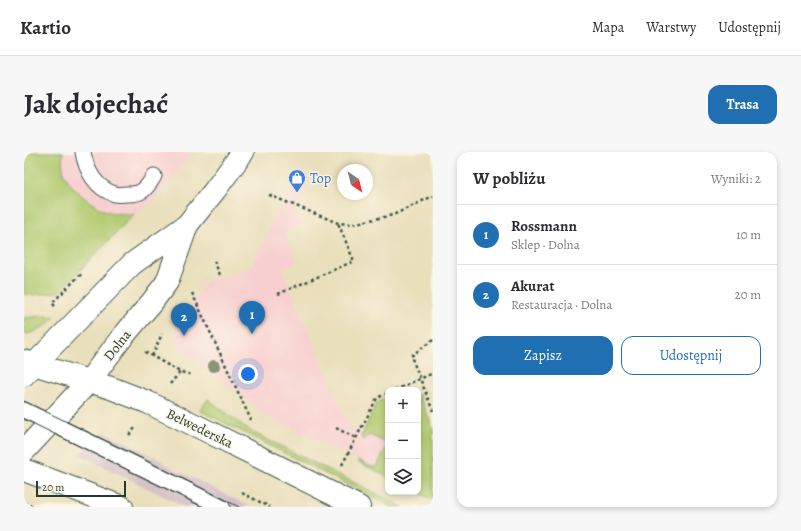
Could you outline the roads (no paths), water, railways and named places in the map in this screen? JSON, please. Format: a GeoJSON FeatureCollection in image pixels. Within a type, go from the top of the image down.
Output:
{"type":"FeatureCollection","features":[{"type":"Feature","properties":{"kind":"street","name":"Dolna"},"geometry":{"type":"LineString","coordinates":[[27,367],[132,264],[187,225],[243,152]]}},
{"type":"Feature","properties":{"kind":"street","name":"Dolna"},"geometry":{"type":"LineString","coordinates":[[24,451],[89,381],[167,282],[187,225]]}},
{"type":"Feature","properties":{"kind":"street","name":"Belwederska"},"geometry":{"type":"LineString","coordinates":[[27,367],[89,381],[147,402],[359,507]]}},
{"type":"Feature","properties":{"kind":"street"},"geometry":{"type":"LineString","coordinates":[[24,470],[122,507]]}},
{"type":"Feature","properties":{"kind":"lane"},"geometry":{"type":"LineString","coordinates":[[83,152],[88,171],[105,190],[116,194],[134,194],[143,191],[154,176]]}},
{"type":"Feature","properties":{"kind":"lane"},"geometry":{"type":"LineString","coordinates":[[24,410],[222,507]]}},
{"type":"Feature","properties":{"kind":"tram line"},"geometry":{"type":"LineString","coordinates":[[24,401],[239,507]]}},
{"type":"Feature","properties":{"kind":"tram line"},"geometry":{"type":"LineString","coordinates":[[24,419],[203,507]]}},
{"type":"Feature","properties":{"kind":"place","name":"Top"},"geometry":{"type":"Point","coordinates":[297,193]}},
{"type":"Feature","properties":{"kind":"place","name":"Rossmann"},"geometry":{"type":"Point","coordinates":[252,334]}},
{"type":"Feature","properties":{"kind":"place","name":"Akurat"},"geometry":{"type":"Point","coordinates":[184,336]}}]}
